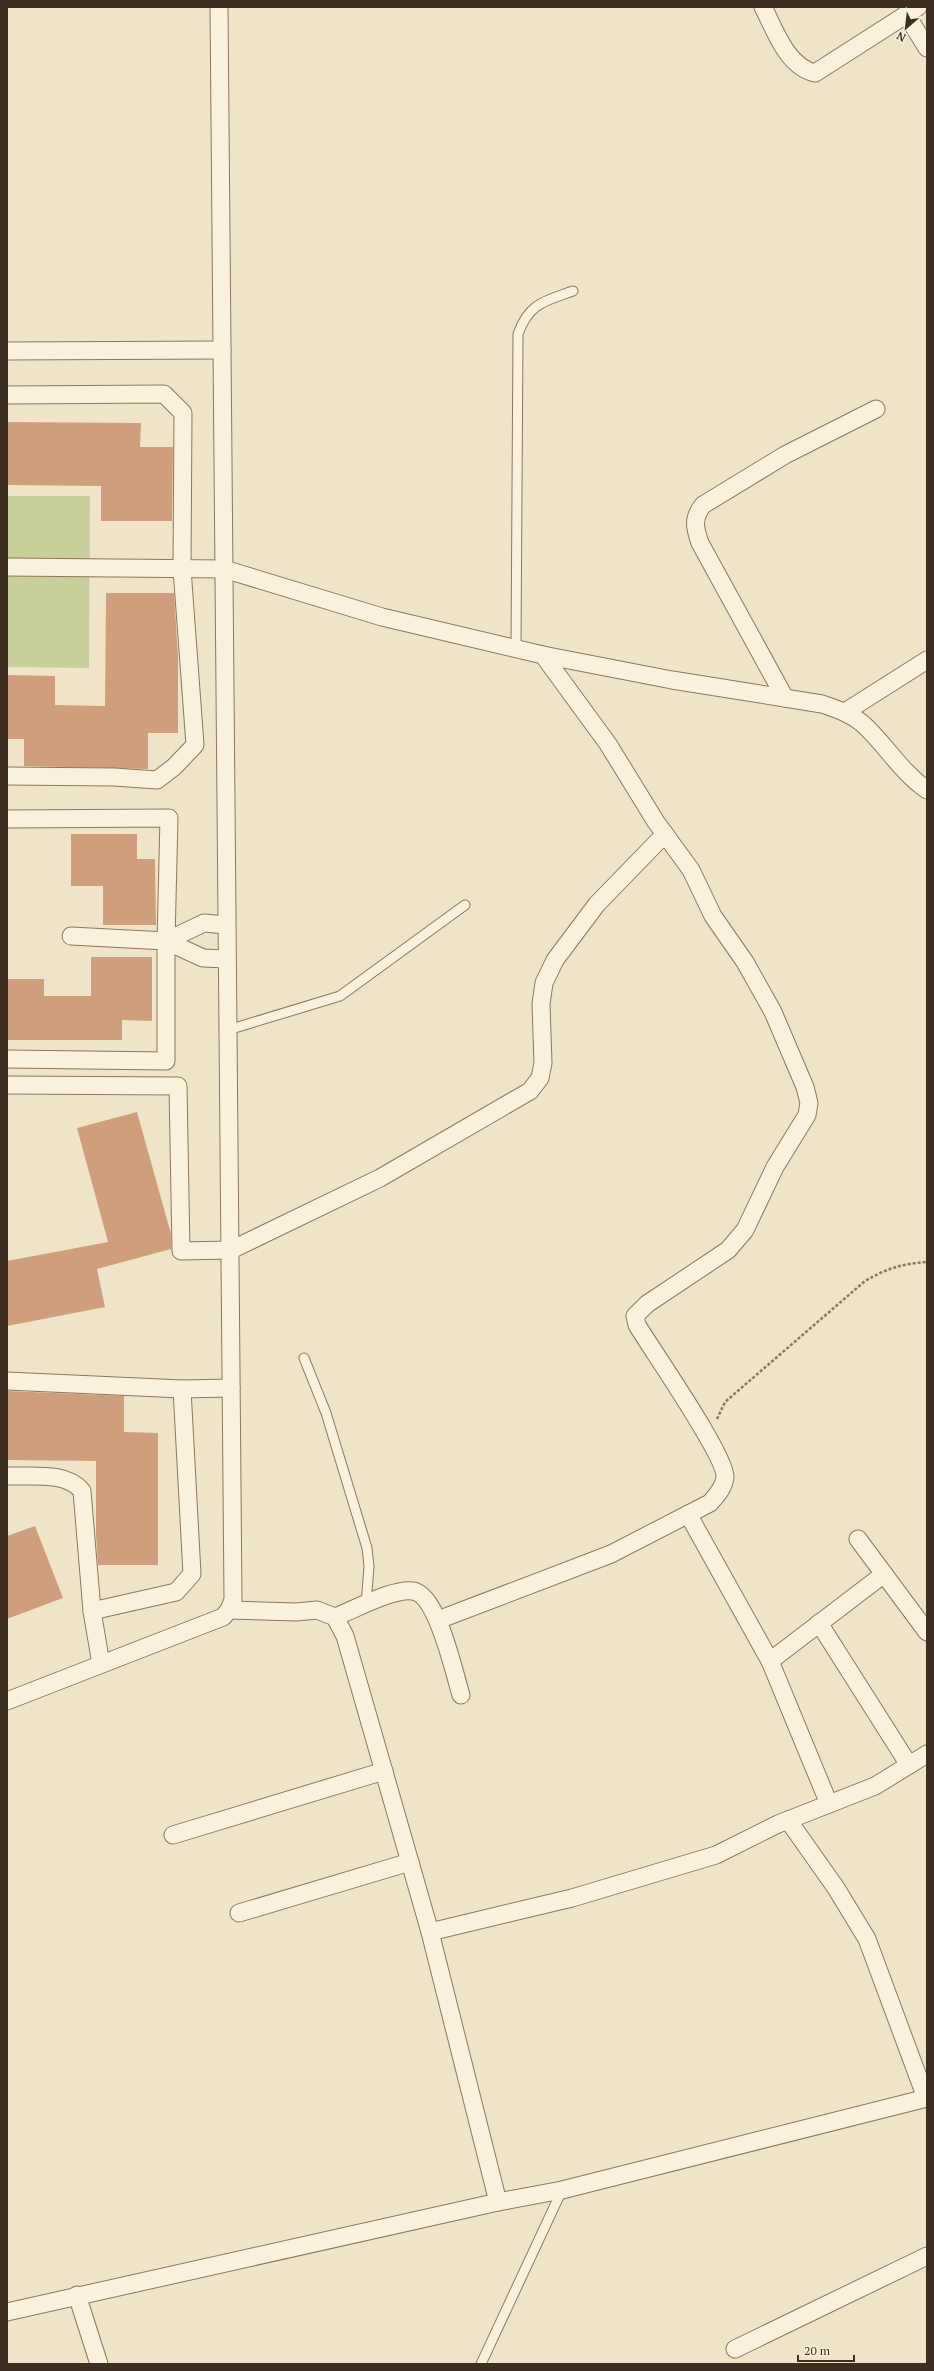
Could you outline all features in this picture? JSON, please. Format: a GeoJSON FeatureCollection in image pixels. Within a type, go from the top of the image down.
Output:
{"type":"FeatureCollection","features":[{"type":"Feature","properties":{"kind":"street"},"geometry":{"type":"LineString","coordinates":[[7,1701],[223,1617],[229,1610],[233,1600],[219,7]]}},
{"type":"Feature","properties":{"kind":"street"},"geometry":{"type":"LineString","coordinates":[[763,7],[795,64],[804,70],[815,73],[912,11],[927,48]]}},
{"type":"Feature","properties":{"kind":"street"},"geometry":{"type":"LineString","coordinates":[[7,351],[222,350]]}},
{"type":"Feature","properties":{"kind":"street"},"geometry":{"type":"LineString","coordinates":[[7,395],[164,394],[184,413],[182,569],[195,745],[174,767],[157,780],[114,777],[7,776]]}},
{"type":"Feature","properties":{"kind":"street"},"geometry":{"type":"LineString","coordinates":[[785,698],[700,543],[694,526],[696,515],[703,505],[785,455],[876,408]]}},
{"type":"Feature","properties":{"kind":"street"},"geometry":{"type":"LineString","coordinates":[[7,567],[224,569],[382,617],[543,655],[672,680],[822,704],[846,712],[863,725],[910,777],[927,790]]}},
{"type":"Feature","properties":{"kind":"street"},"geometry":{"type":"LineString","coordinates":[[438,1620],[611,1554],[710,1503],[720,1491],[725,1477],[720,1462],[708,1439],[637,1325],[635,1316],[647,1304],[728,1250],[745,1230],[774,1166],[807,1115],[809,1103],[805,1087],[773,1012],[744,962],[713,916],[691,870],[665,834],[608,744],[543,655]]}},
{"type":"Feature","properties":{"kind":"street"},"geometry":{"type":"LineString","coordinates":[[846,712],[927,660]]}},
{"type":"Feature","properties":{"kind":"street"},"geometry":{"type":"LineString","coordinates":[[7,819],[169,818],[166,941],[166,1061],[7,1059]]}},
{"type":"Feature","properties":{"kind":"street"},"geometry":{"type":"LineString","coordinates":[[7,1085],[178,1086],[182,1251],[231,1250],[380,1178],[530,1090],[540,1078],[543,1063],[541,1004],[544,983],[555,960],[597,904],[665,834]]}},
{"type":"Feature","properties":{"kind":"street"},"geometry":{"type":"LineString","coordinates":[[166,941],[204,923],[226,925]]}},
{"type":"Feature","properties":{"kind":"street"},"geometry":{"type":"LineString","coordinates":[[71,936],[166,941],[203,958],[227,959]]}},
{"type":"Feature","properties":{"kind":"street"},"geometry":{"type":"LineString","coordinates":[[7,1381],[182,1389],[231,1388]]}},
{"type":"Feature","properties":{"kind":"street"},"geometry":{"type":"LineString","coordinates":[[92,1611],[176,1592],[184,1585],[192,1574],[182,1389]]}},
{"type":"Feature","properties":{"kind":"street"},"geometry":{"type":"LineString","coordinates":[[7,1476],[64,1478],[75,1482],[82,1491],[92,1611],[101,1664]]}},
{"type":"Feature","properties":{"kind":"street"},"geometry":{"type":"LineString","coordinates":[[688,1514],[770,1661],[829,1804]]}},
{"type":"Feature","properties":{"kind":"street"},"geometry":{"type":"LineString","coordinates":[[858,1539],[927,1632]]}},
{"type":"Feature","properties":{"kind":"street"},"geometry":{"type":"LineString","coordinates":[[770,1661],[884,1574]]}},
{"type":"Feature","properties":{"kind":"street"},"geometry":{"type":"LineString","coordinates":[[229,1610],[296,1612],[316,1610],[335,1617],[400,1592],[413,1591],[424,1596],[438,1620],[462,1695]]}},
{"type":"Feature","properties":{"kind":"street"},"geometry":{"type":"LineString","coordinates":[[335,1617],[345,1636],[430,1932],[498,2202]]}},
{"type":"Feature","properties":{"kind":"street"},"geometry":{"type":"LineString","coordinates":[[819,1623],[910,1765]]}},
{"type":"Feature","properties":{"kind":"street"},"geometry":{"type":"LineString","coordinates":[[430,1932],[572,1898],[716,1855],[788,1820],[875,1786],[927,1754]]}},
{"type":"Feature","properties":{"kind":"street"},"geometry":{"type":"LineString","coordinates":[[173,1835],[384,1771]]}},
{"type":"Feature","properties":{"kind":"street"},"geometry":{"type":"LineString","coordinates":[[7,2312],[77,2295],[498,2202],[562,2190],[926,2098],[867,1939],[836,1888],[788,1820]]}},
{"type":"Feature","properties":{"kind":"street"},"geometry":{"type":"LineString","coordinates":[[240,1913],[410,1862]]}},
{"type":"Feature","properties":{"kind":"street"},"geometry":{"type":"LineString","coordinates":[[735,2349],[927,2256]]}},
{"type":"Feature","properties":{"kind":"street"},"geometry":{"type":"LineString","coordinates":[[77,2295],[99,2364]]}},
{"type":"Feature","properties":{"kind":"lane"},"geometry":{"type":"LineString","coordinates":[[516,648],[518,334],[523,321],[531,309],[545,301],[573,291]]}},
{"type":"Feature","properties":{"kind":"lane"},"geometry":{"type":"LineString","coordinates":[[228,1030],[340,996],[465,905]]}},
{"type":"Feature","properties":{"kind":"lane"},"geometry":{"type":"LineString","coordinates":[[304,1358],[326,1413],[367,1548],[369,1566],[366,1605]]}},
{"type":"Feature","properties":{"kind":"lane"},"geometry":{"type":"LineString","coordinates":[[481,2364],[562,2190]]}},
{"type":"Feature","properties":{"kind":"path"},"geometry":{"type":"LineString","coordinates":[[708,1439],[725,1402],[866,1281],[885,1269],[905,1264],[927,1262]]}},
{"type":"Feature","properties":{"kind":"green space"},"geometry":{"type":"Polygon","coordinates":[[[7,496],[90,496],[89,668],[7,667],[7,496]]]}},
{"type":"Feature","properties":{"kind":"building"},"geometry":{"type":"Polygon","coordinates":[[[7,422],[141,423],[140,447],[173,447],[172,521],[101,521],[101,486],[7,485],[7,422]]]}},
{"type":"Feature","properties":{"kind":"building"},"geometry":{"type":"Polygon","coordinates":[[[106,593],[174,593],[178,657],[178,733],[148,733],[148,769],[24,766],[24,739],[7,739],[7,675],[55,676],[55,705],[105,706],[106,593]]]}},
{"type":"Feature","properties":{"kind":"building"},"geometry":{"type":"Polygon","coordinates":[[[71,834],[137,834],[137,859],[155,859],[156,925],[103,925],[103,886],[71,886],[71,834]]]}},
{"type":"Feature","properties":{"kind":"building"},"geometry":{"type":"Polygon","coordinates":[[[91,957],[152,957],[152,1021],[122,1020],[122,1040],[7,1040],[7,979],[44,979],[44,996],[91,996],[91,957]]]}},
{"type":"Feature","properties":{"kind":"building"},"geometry":{"type":"Polygon","coordinates":[[[137,1112],[171,1234],[171,1249],[97,1269],[105,1307],[7,1326],[7,1261],[108,1242],[77,1128],[137,1112]]]}},
{"type":"Feature","properties":{"kind":"building"},"geometry":{"type":"Polygon","coordinates":[[[7,1391],[124,1396],[124,1432],[158,1433],[158,1565],[98,1565],[96,1535],[96,1461],[7,1460],[7,1391]]]}},
{"type":"Feature","properties":{"kind":"building"},"geometry":{"type":"Polygon","coordinates":[[[35,1526],[63,1598],[7,1619],[7,1536],[35,1526]]]}}]}
